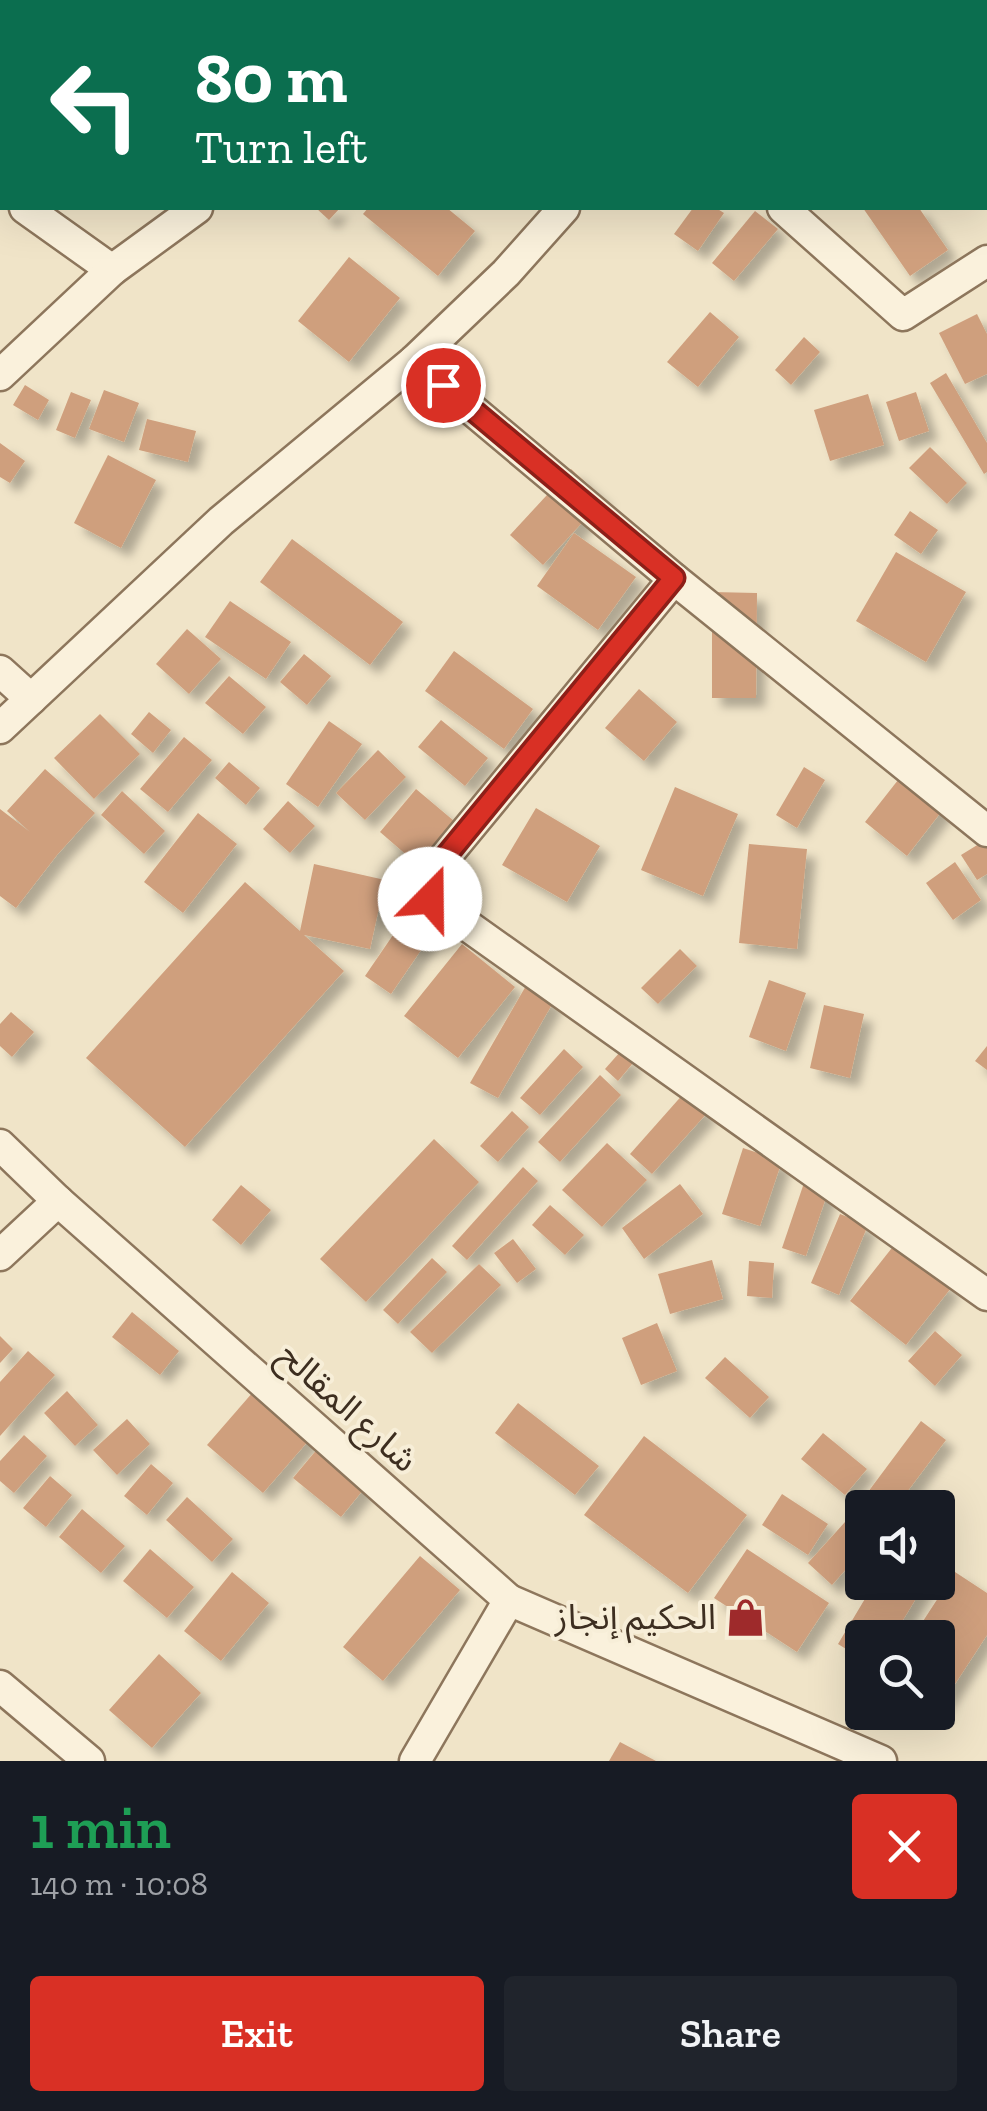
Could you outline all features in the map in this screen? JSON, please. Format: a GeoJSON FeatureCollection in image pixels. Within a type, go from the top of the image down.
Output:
{"type":"FeatureCollection","features":[{"type":"Feature","properties":{"kind":"street"},"geometry":{"type":"LineString","coordinates":[[28,210],[112,270]]}},
{"type":"Feature","properties":{"kind":"street"},"geometry":{"type":"LineString","coordinates":[[0,375],[112,270],[194,210]]}},
{"type":"Feature","properties":{"kind":"street"},"geometry":{"type":"LineString","coordinates":[[0,728],[221,521],[414,361],[506,272],[562,210]]}},
{"type":"Feature","properties":{"kind":"street"},"geometry":{"type":"LineString","coordinates":[[785,210],[903,315],[987,261]]}},
{"type":"Feature","properties":{"kind":"street"},"geometry":{"type":"LineString","coordinates":[[414,361],[987,831]]}},
{"type":"Feature","properties":{"kind":"street"},"geometry":{"type":"LineString","coordinates":[[674,578],[436,868],[430,899],[987,1296]]}},
{"type":"Feature","properties":{"kind":"street"},"geometry":{"type":"LineString","coordinates":[[0,671],[31,699]]}},
{"type":"Feature","properties":{"kind":"street","name":"شارع المقالح"},"geometry":{"type":"LineString","coordinates":[[0,1145],[58,1201],[509,1600],[881,1761]]}},
{"type":"Feature","properties":{"kind":"street"},"geometry":{"type":"LineString","coordinates":[[0,1255],[58,1201]]}},
{"type":"Feature","properties":{"kind":"street"},"geometry":{"type":"LineString","coordinates":[[415,1761],[509,1600]]}},
{"type":"Feature","properties":{"kind":"street"},"geometry":{"type":"LineString","coordinates":[[0,1686],[89,1761]]}},
{"type":"Feature","properties":{"kind":"building"},"geometry":{"type":"Polygon","coordinates":[[[318,210],[338,210],[329,220],[318,210]]]}},
{"type":"Feature","properties":{"kind":"building"},"geometry":{"type":"Polygon","coordinates":[[[366,210],[449,210],[475,231],[438,276],[363,214],[366,210]]]}},
{"type":"Feature","properties":{"kind":"building"},"geometry":{"type":"Polygon","coordinates":[[[692,210],[724,213],[698,251],[674,234],[692,210]]]}},
{"type":"Feature","properties":{"kind":"building"},"geometry":{"type":"Polygon","coordinates":[[[864,210],[920,210],[948,250],[910,276],[864,210]]]}},
{"type":"Feature","properties":{"kind":"building"},"geometry":{"type":"Polygon","coordinates":[[[755,211],[778,229],[734,281],[712,263],[755,211]]]}},
{"type":"Feature","properties":{"kind":"building"},"geometry":{"type":"Polygon","coordinates":[[[349,257],[400,298],[349,362],[298,321],[349,257]]]}},
{"type":"Feature","properties":{"kind":"building"},"geometry":{"type":"Polygon","coordinates":[[[710,312],[739,337],[698,387],[667,362],[710,312]]]}},
{"type":"Feature","properties":{"kind":"building"},"geometry":{"type":"Polygon","coordinates":[[[977,314],[987,334],[987,374],[965,384],[939,333],[977,314]]]}},
{"type":"Feature","properties":{"kind":"building"},"geometry":{"type":"Polygon","coordinates":[[[804,337],[820,352],[791,385],[775,370],[804,337]]]}},
{"type":"Feature","properties":{"kind":"building"},"geometry":{"type":"Polygon","coordinates":[[[946,373],[987,443],[984,474],[930,383],[946,373]]]}},
{"type":"Feature","properties":{"kind":"building"},"geometry":{"type":"Polygon","coordinates":[[[25,385],[49,400],[38,420],[13,405],[25,385]]]}},
{"type":"Feature","properties":{"kind":"building"},"geometry":{"type":"Polygon","coordinates":[[[104,390],[139,403],[124,442],[89,429],[104,390]]]}},
{"type":"Feature","properties":{"kind":"building"},"geometry":{"type":"Polygon","coordinates":[[[71,392],[91,400],[75,438],[56,430],[71,392]]]}},
{"type":"Feature","properties":{"kind":"building"},"geometry":{"type":"Polygon","coordinates":[[[916,392],[929,431],[899,441],[886,402],[916,392]]]}},
{"type":"Feature","properties":{"kind":"building"},"geometry":{"type":"Polygon","coordinates":[[[868,394],[884,445],[830,461],[814,410],[868,394]]]}},
{"type":"Feature","properties":{"kind":"building"},"geometry":{"type":"Polygon","coordinates":[[[147,419],[196,431],[188,462],[139,450],[147,419]]]}},
{"type":"Feature","properties":{"kind":"building"},"geometry":{"type":"Polygon","coordinates":[[[0,443],[25,461],[10,483],[0,477],[0,443]]]}},
{"type":"Feature","properties":{"kind":"building"},"geometry":{"type":"Polygon","coordinates":[[[930,447],[967,483],[947,504],[909,468],[930,447]]]}},
{"type":"Feature","properties":{"kind":"building"},"geometry":{"type":"Polygon","coordinates":[[[108,455],[156,480],[121,548],[74,523],[108,455]]]}},
{"type":"Feature","properties":{"kind":"building"},"geometry":{"type":"Polygon","coordinates":[[[571,469],[604,499],[543,565],[510,535],[571,469]]]}},
{"type":"Feature","properties":{"kind":"building"},"geometry":{"type":"Polygon","coordinates":[[[910,511],[938,530],[921,554],[894,535],[910,511]]]}},
{"type":"Feature","properties":{"kind":"building"},"geometry":{"type":"Polygon","coordinates":[[[574,533],[636,577],[598,630],[537,586],[574,533]]]}},
{"type":"Feature","properties":{"kind":"building"},"geometry":{"type":"Polygon","coordinates":[[[292,539],[403,622],[370,665],[260,582],[292,539]]]}},
{"type":"Feature","properties":{"kind":"building"},"geometry":{"type":"Polygon","coordinates":[[[896,552],[966,592],[926,662],[856,621],[896,552]]]}},
{"type":"Feature","properties":{"kind":"building"},"geometry":{"type":"Polygon","coordinates":[[[712,592],[757,593],[756,698],[712,698],[712,592]]]}},
{"type":"Feature","properties":{"kind":"building"},"geometry":{"type":"Polygon","coordinates":[[[230,601],[291,642],[266,679],[205,637],[230,601]]]}},
{"type":"Feature","properties":{"kind":"building"},"geometry":{"type":"Polygon","coordinates":[[[187,629],[221,659],[189,694],[156,664],[187,629]]]}},
{"type":"Feature","properties":{"kind":"building"},"geometry":{"type":"Polygon","coordinates":[[[454,651],[533,709],[504,749],[425,691],[454,651]]]}},
{"type":"Feature","properties":{"kind":"building"},"geometry":{"type":"Polygon","coordinates":[[[304,654],[331,676],[307,705],[280,682],[304,654]]]}},
{"type":"Feature","properties":{"kind":"building"},"geometry":{"type":"Polygon","coordinates":[[[229,676],[266,707],[243,734],[205,703],[229,676]]]}},
{"type":"Feature","properties":{"kind":"building"},"geometry":{"type":"Polygon","coordinates":[[[639,689],[677,722],[644,761],[605,728],[639,689]]]}},
{"type":"Feature","properties":{"kind":"building"},"geometry":{"type":"Polygon","coordinates":[[[149,712],[171,730],[153,753],[131,734],[149,712]]]}},
{"type":"Feature","properties":{"kind":"building"},"geometry":{"type":"Polygon","coordinates":[[[100,714],[140,754],[94,799],[54,758],[100,714]]]}},
{"type":"Feature","properties":{"kind":"building"},"geometry":{"type":"Polygon","coordinates":[[[441,720],[488,758],[465,786],[418,747],[441,720]]]}},
{"type":"Feature","properties":{"kind":"building"},"geometry":{"type":"Polygon","coordinates":[[[329,721],[362,744],[318,807],[286,784],[329,721]]]}},
{"type":"Feature","properties":{"kind":"building"},"geometry":{"type":"Polygon","coordinates":[[[184,737],[212,760],[168,812],[140,789],[184,737]]]}},
{"type":"Feature","properties":{"kind":"building"},"geometry":{"type":"Polygon","coordinates":[[[378,750],[406,777],[365,820],[336,793],[378,750]]]}},
{"type":"Feature","properties":{"kind":"building"},"geometry":{"type":"Polygon","coordinates":[[[913,761],[955,794],[907,856],[865,822],[913,761]]]}},
{"type":"Feature","properties":{"kind":"building"},"geometry":{"type":"Polygon","coordinates":[[[229,762],[260,788],[246,805],[215,778],[229,762]]]}},
{"type":"Feature","properties":{"kind":"building"},"geometry":{"type":"Polygon","coordinates":[[[804,767],[825,780],[797,828],[776,815],[804,767]]]}},
{"type":"Feature","properties":{"kind":"building"},"geometry":{"type":"Polygon","coordinates":[[[45,769],[95,813],[16,908],[0,896],[0,809],[30,832],[7,811],[45,769]]]}},
{"type":"Feature","properties":{"kind":"building"},"geometry":{"type":"Polygon","coordinates":[[[675,787],[738,814],[703,896],[641,870],[675,787]]]}},
{"type":"Feature","properties":{"kind":"building"},"geometry":{"type":"Polygon","coordinates":[[[416,789],[454,821],[417,864],[380,832],[416,789]]]}},
{"type":"Feature","properties":{"kind":"building"},"geometry":{"type":"Polygon","coordinates":[[[122,791],[165,831],[144,854],[101,815],[122,791]]]}},
{"type":"Feature","properties":{"kind":"building"},"geometry":{"type":"Polygon","coordinates":[[[288,801],[315,826],[290,853],[263,829],[288,801]]]}},
{"type":"Feature","properties":{"kind":"building"},"geometry":{"type":"Polygon","coordinates":[[[536,808],[600,846],[567,902],[502,865],[536,808]]]}},
{"type":"Feature","properties":{"kind":"building"},"geometry":{"type":"Polygon","coordinates":[[[198,813],[237,844],[183,913],[144,882],[198,813]]]}},
{"type":"Feature","properties":{"kind":"building"},"geometry":{"type":"Polygon","coordinates":[[[987,839],[987,874],[977,880],[961,855],[987,839]]]}},
{"type":"Feature","properties":{"kind":"building"},"geometry":{"type":"Polygon","coordinates":[[[749,844],[807,849],[797,949],[739,943],[749,844]]]}},
{"type":"Feature","properties":{"kind":"building"},"geometry":{"type":"Polygon","coordinates":[[[955,862],[981,900],[953,920],[926,883],[955,862]]]}},
{"type":"Feature","properties":{"kind":"building"},"geometry":{"type":"Polygon","coordinates":[[[314,864],[385,880],[370,949],[304,935],[344,971],[185,1147],[86,1058],[245,882],[300,931],[314,864]]]}},
{"type":"Feature","properties":{"kind":"building"},"geometry":{"type":"Polygon","coordinates":[[[406,916],[432,934],[391,994],[365,976],[406,916]]]}},
{"type":"Feature","properties":{"kind":"building"},"geometry":{"type":"Polygon","coordinates":[[[462,944],[515,987],[458,1058],[404,1016],[462,944]]]}},
{"type":"Feature","properties":{"kind":"building"},"geometry":{"type":"Polygon","coordinates":[[[680,949],[697,966],[658,1004],[641,988],[680,949]]]}},
{"type":"Feature","properties":{"kind":"building"},"geometry":{"type":"Polygon","coordinates":[[[769,980],[806,993],[786,1051],[749,1037],[769,980]]]}},
{"type":"Feature","properties":{"kind":"building"},"geometry":{"type":"Polygon","coordinates":[[[527,984],[554,1001],[498,1098],[470,1083],[527,984]]]}},
{"type":"Feature","properties":{"kind":"building"},"geometry":{"type":"Polygon","coordinates":[[[824,1005],[864,1014],[850,1078],[810,1068],[824,1005]]]}},
{"type":"Feature","properties":{"kind":"building"},"geometry":{"type":"Polygon","coordinates":[[[11,1012],[34,1032],[12,1057],[0,1046],[0,1024],[11,1012]]]}},
{"type":"Feature","properties":{"kind":"building"},"geometry":{"type":"Polygon","coordinates":[[[987,1046],[987,1070],[975,1061],[987,1046]]]}},
{"type":"Feature","properties":{"kind":"building"},"geometry":{"type":"Polygon","coordinates":[[[564,1049],[583,1067],[540,1115],[520,1098],[564,1049]]]}},
{"type":"Feature","properties":{"kind":"building"},"geometry":{"type":"Polygon","coordinates":[[[620,1052],[633,1063],[618,1081],[605,1069],[620,1052]]]}},
{"type":"Feature","properties":{"kind":"building"},"geometry":{"type":"Polygon","coordinates":[[[600,1075],[621,1095],[560,1162],[538,1142],[600,1075]]]}},
{"type":"Feature","properties":{"kind":"building"},"geometry":{"type":"Polygon","coordinates":[[[685,1092],[708,1112],[652,1174],[630,1154],[685,1092]]]}},
{"type":"Feature","properties":{"kind":"building"},"geometry":{"type":"Polygon","coordinates":[[[512,1111],[529,1127],[498,1162],[480,1146],[512,1111]]]}},
{"type":"Feature","properties":{"kind":"building"},"geometry":{"type":"Polygon","coordinates":[[[434,1139],[479,1182],[366,1302],[320,1259],[434,1139]]]}},
{"type":"Feature","properties":{"kind":"building"},"geometry":{"type":"Polygon","coordinates":[[[607,1143],[647,1180],[602,1227],[562,1190],[607,1143]]]}},
{"type":"Feature","properties":{"kind":"building"},"geometry":{"type":"Polygon","coordinates":[[[743,1148],[782,1161],[760,1226],[722,1214],[743,1148]]]}},
{"type":"Feature","properties":{"kind":"building"},"geometry":{"type":"Polygon","coordinates":[[[523,1167],[538,1181],[467,1260],[452,1246],[523,1167]]]}},
{"type":"Feature","properties":{"kind":"building"},"geometry":{"type":"Polygon","coordinates":[[[806,1177],[830,1186],[806,1256],[782,1248],[806,1177]]]}},
{"type":"Feature","properties":{"kind":"building"},"geometry":{"type":"Polygon","coordinates":[[[680,1184],[703,1214],[644,1259],[622,1228],[680,1184]]]}},
{"type":"Feature","properties":{"kind":"building"},"geometry":{"type":"Polygon","coordinates":[[[241,1185],[271,1210],[241,1245],[212,1220],[241,1185]]]}},
{"type":"Feature","properties":{"kind":"building"},"geometry":{"type":"Polygon","coordinates":[[[550,1205],[584,1235],[565,1255],[532,1225],[550,1205]]]}},
{"type":"Feature","properties":{"kind":"building"},"geometry":{"type":"Polygon","coordinates":[[[840,1214],[868,1225],[839,1295],[811,1283],[840,1214]]]}},
{"type":"Feature","properties":{"kind":"building"},"geometry":{"type":"Polygon","coordinates":[[[513,1239],[536,1269],[517,1283],[494,1253],[513,1239]]]}},
{"type":"Feature","properties":{"kind":"building"},"geometry":{"type":"Polygon","coordinates":[[[895,1244],[951,1288],[906,1345],[850,1301],[895,1244]]]}},
{"type":"Feature","properties":{"kind":"building"},"geometry":{"type":"Polygon","coordinates":[[[432,1258],[447,1272],[398,1324],[383,1310],[432,1258]]]}},
{"type":"Feature","properties":{"kind":"building"},"geometry":{"type":"Polygon","coordinates":[[[712,1260],[723,1299],[670,1314],[658,1274],[712,1260]]]}},
{"type":"Feature","properties":{"kind":"building"},"geometry":{"type":"Polygon","coordinates":[[[749,1261],[774,1263],[772,1298],[747,1296],[749,1261]]]}},
{"type":"Feature","properties":{"kind":"building"},"geometry":{"type":"Polygon","coordinates":[[[479,1264],[501,1285],[432,1353],[410,1332],[479,1264]]]}},
{"type":"Feature","properties":{"kind":"building"},"geometry":{"type":"Polygon","coordinates":[[[132,1312],[179,1351],[160,1375],[112,1337],[132,1312]]]}},
{"type":"Feature","properties":{"kind":"building"},"geometry":{"type":"Polygon","coordinates":[[[657,1323],[677,1371],[641,1385],[622,1338],[657,1323]]]}},
{"type":"Feature","properties":{"kind":"building"},"geometry":{"type":"Polygon","coordinates":[[[935,1331],[962,1355],[935,1386],[908,1361],[935,1331]]]}},
{"type":"Feature","properties":{"kind":"building"},"geometry":{"type":"Polygon","coordinates":[[[0,1336],[13,1349],[0,1363],[0,1336]]]}},
{"type":"Feature","properties":{"kind":"building"},"geometry":{"type":"Polygon","coordinates":[[[28,1351],[55,1375],[0,1436],[0,1382],[28,1351]]]}},
{"type":"Feature","properties":{"kind":"building"},"geometry":{"type":"Polygon","coordinates":[[[725,1357],[769,1397],[750,1418],[705,1378],[725,1357]]]}},
{"type":"Feature","properties":{"kind":"building"},"geometry":{"type":"Polygon","coordinates":[[[260,1384],[316,1432],[263,1493],[207,1445],[260,1384]]]}},
{"type":"Feature","properties":{"kind":"building"},"geometry":{"type":"Polygon","coordinates":[[[67,1391],[98,1425],[75,1446],[44,1413],[67,1391]]]}},
{"type":"Feature","properties":{"kind":"building"},"geometry":{"type":"Polygon","coordinates":[[[518,1403],[599,1466],[575,1495],[495,1433],[518,1403]]]}},
{"type":"Feature","properties":{"kind":"building"},"geometry":{"type":"Polygon","coordinates":[[[127,1419],[150,1444],[117,1475],[93,1450],[127,1419]]]}},
{"type":"Feature","properties":{"kind":"building"},"geometry":{"type":"Polygon","coordinates":[[[921,1421],[946,1440],[908,1490],[869,1490],[921,1421]]]}},
{"type":"Feature","properties":{"kind":"building"},"geometry":{"type":"Polygon","coordinates":[[[334,1429],[381,1468],[341,1517],[293,1478],[334,1429]]]}},
{"type":"Feature","properties":{"kind":"building"},"geometry":{"type":"Polygon","coordinates":[[[823,1433],[867,1469],[845,1490],[845,1495],[801,1459],[823,1433]]]}},
{"type":"Feature","properties":{"kind":"building"},"geometry":{"type":"Polygon","coordinates":[[[24,1435],[47,1456],[14,1493],[0,1481],[0,1461],[24,1435]]]}},
{"type":"Feature","properties":{"kind":"building"},"geometry":{"type":"Polygon","coordinates":[[[644,1436],[747,1515],[688,1593],[584,1515],[644,1436]]]}},
{"type":"Feature","properties":{"kind":"building"},"geometry":{"type":"Polygon","coordinates":[[[151,1464],[173,1483],[147,1515],[124,1496],[151,1464]]]}},
{"type":"Feature","properties":{"kind":"building"},"geometry":{"type":"Polygon","coordinates":[[[50,1476],[72,1495],[46,1527],[23,1508],[50,1476]]]}},
{"type":"Feature","properties":{"kind":"building"},"geometry":{"type":"Polygon","coordinates":[[[782,1494],[828,1524],[808,1555],[762,1525],[782,1494]]]}},
{"type":"Feature","properties":{"kind":"building"},"geometry":{"type":"Polygon","coordinates":[[[187,1497],[233,1539],[212,1562],[166,1520],[187,1497]]]}},
{"type":"Feature","properties":{"kind":"building"},"geometry":{"type":"Polygon","coordinates":[[[82,1509],[125,1546],[101,1573],[59,1537],[82,1509]]]}},
{"type":"Feature","properties":{"kind":"building"},"geometry":{"type":"Polygon","coordinates":[[[845,1522],[845,1570],[832,1585],[808,1563],[845,1522]]]}},
{"type":"Feature","properties":{"kind":"building"},"geometry":{"type":"Polygon","coordinates":[[[150,1549],[194,1587],[167,1618],[123,1581],[150,1549]]]}},
{"type":"Feature","properties":{"kind":"building"},"geometry":{"type":"Polygon","coordinates":[[[747,1549],[829,1603],[797,1652],[714,1598],[747,1549]]]}},
{"type":"Feature","properties":{"kind":"building"},"geometry":{"type":"Polygon","coordinates":[[[420,1556],[460,1590],[383,1681],[343,1647],[420,1556]]]}},
{"type":"Feature","properties":{"kind":"building"},"geometry":{"type":"Polygon","coordinates":[[[232,1572],[269,1603],[221,1661],[184,1631],[232,1572]]]}},
{"type":"Feature","properties":{"kind":"building"},"geometry":{"type":"Polygon","coordinates":[[[955,1572],[987,1593],[987,1635],[955,1684],[955,1620],[924,1620],[937,1600],[955,1600],[955,1572]]]}},
{"type":"Feature","properties":{"kind":"building"},"geometry":{"type":"Polygon","coordinates":[[[864,1600],[915,1600],[903,1620],[852,1620],[864,1600]]]}},
{"type":"Feature","properties":{"kind":"building"},"geometry":{"type":"Polygon","coordinates":[[[159,1654],[201,1693],[152,1748],[109,1710],[159,1654]]]}},
{"type":"Feature","properties":{"kind":"building"},"geometry":{"type":"Polygon","coordinates":[[[620,1742],[656,1761],[609,1761],[620,1742]]]}},
{"type":"Feature","properties":{"kind":"place","name":"الحكيم إنجاز"},"geometry":{"type":"Point","coordinates":[746,1617]}},
{"type":"Feature","properties":{"kind":"route"},"geometry":{"type":"LineString","coordinates":[[430,899],[436,868],[674,578],[443,385]]}}]}
